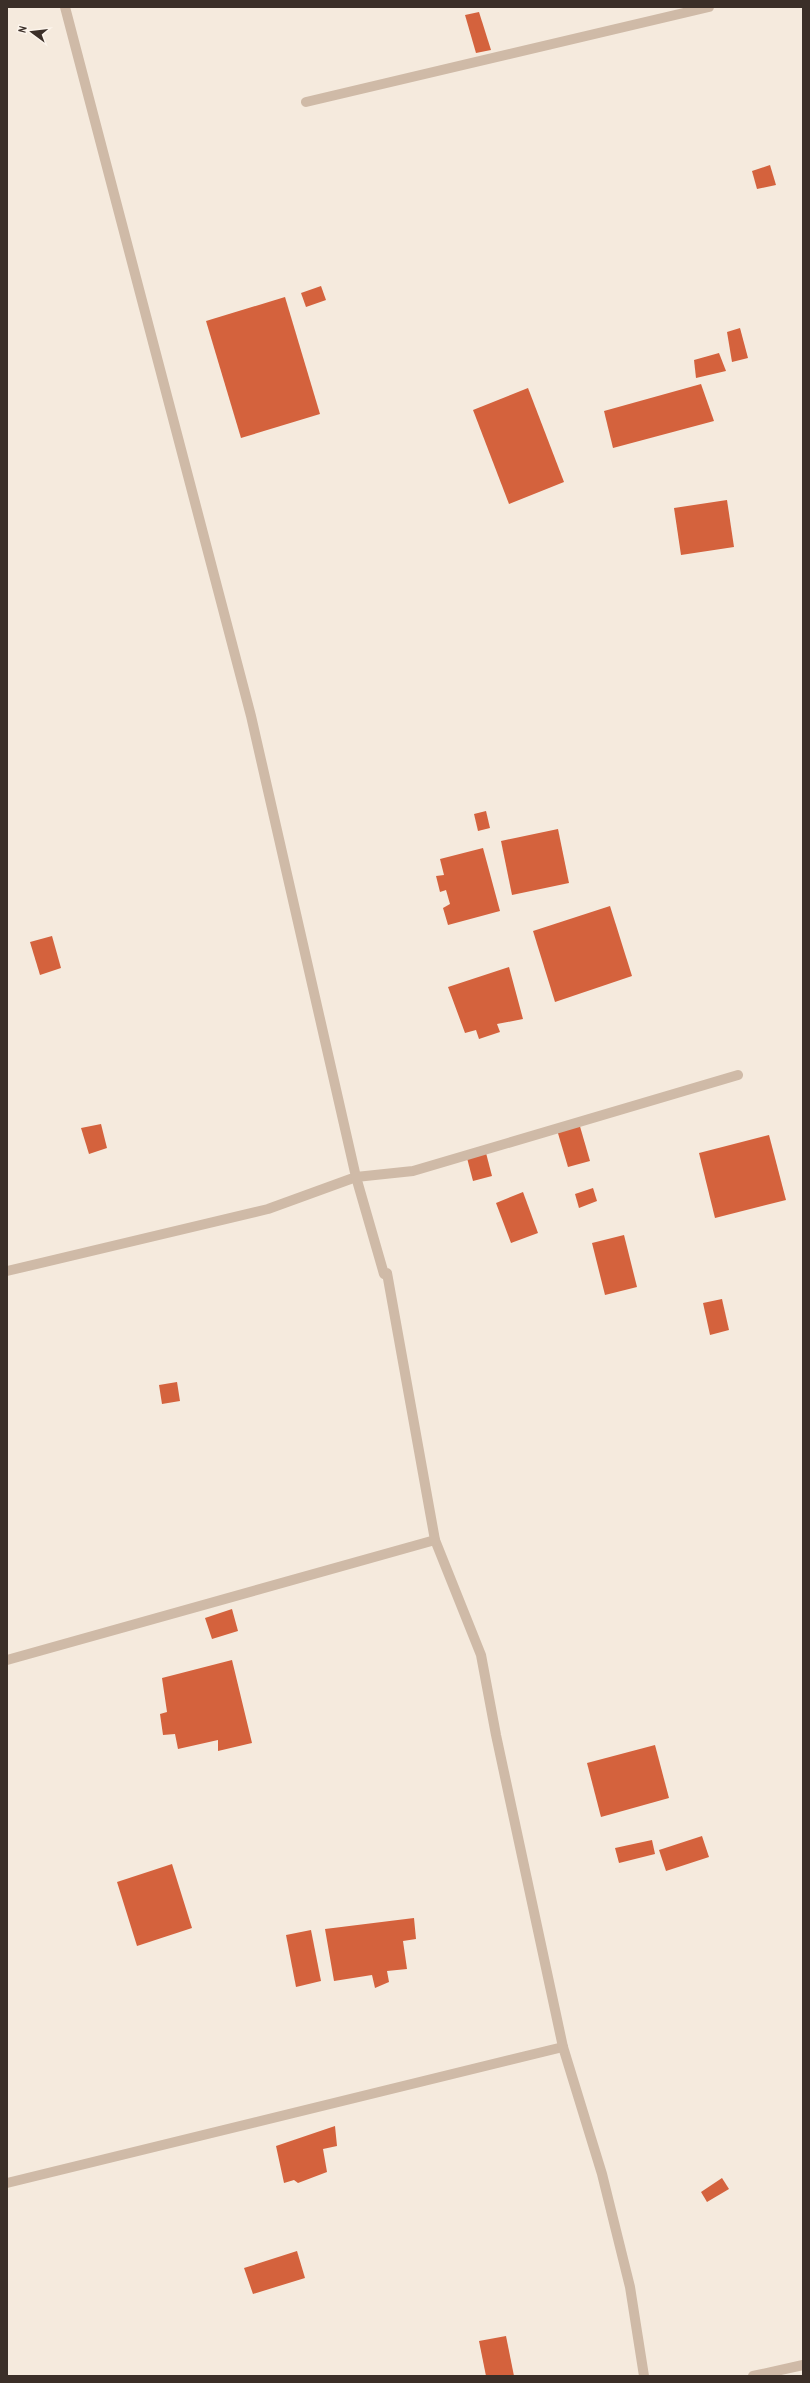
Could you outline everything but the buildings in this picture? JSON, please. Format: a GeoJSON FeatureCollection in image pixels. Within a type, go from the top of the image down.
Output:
{"type":"FeatureCollection","features":[{"type":"Feature","properties":{"kind":"street"},"geometry":{"type":"LineString","coordinates":[[65,7],[251,716],[356,1177],[384,1274],[387,1273],[435,1540],[481,1655],[510,1803],[563,2047],[606,2189],[630,2287],[644,2376]]}},
{"type":"Feature","properties":{"kind":"street"},"geometry":{"type":"LineString","coordinates":[[306,102],[709,7]]}},
{"type":"Feature","properties":{"kind":"street"},"geometry":{"type":"LineString","coordinates":[[7,1271],[268,1209],[356,1177],[413,1171],[738,1075]]}},
{"type":"Feature","properties":{"kind":"street"},"geometry":{"type":"LineString","coordinates":[[7,1660],[435,1540]]}},
{"type":"Feature","properties":{"kind":"street"},"geometry":{"type":"LineString","coordinates":[[7,2183],[563,2047]]}},
{"type":"Feature","properties":{"kind":"street"},"geometry":{"type":"LineString","coordinates":[[754,2376],[803,2365]]}}]}
